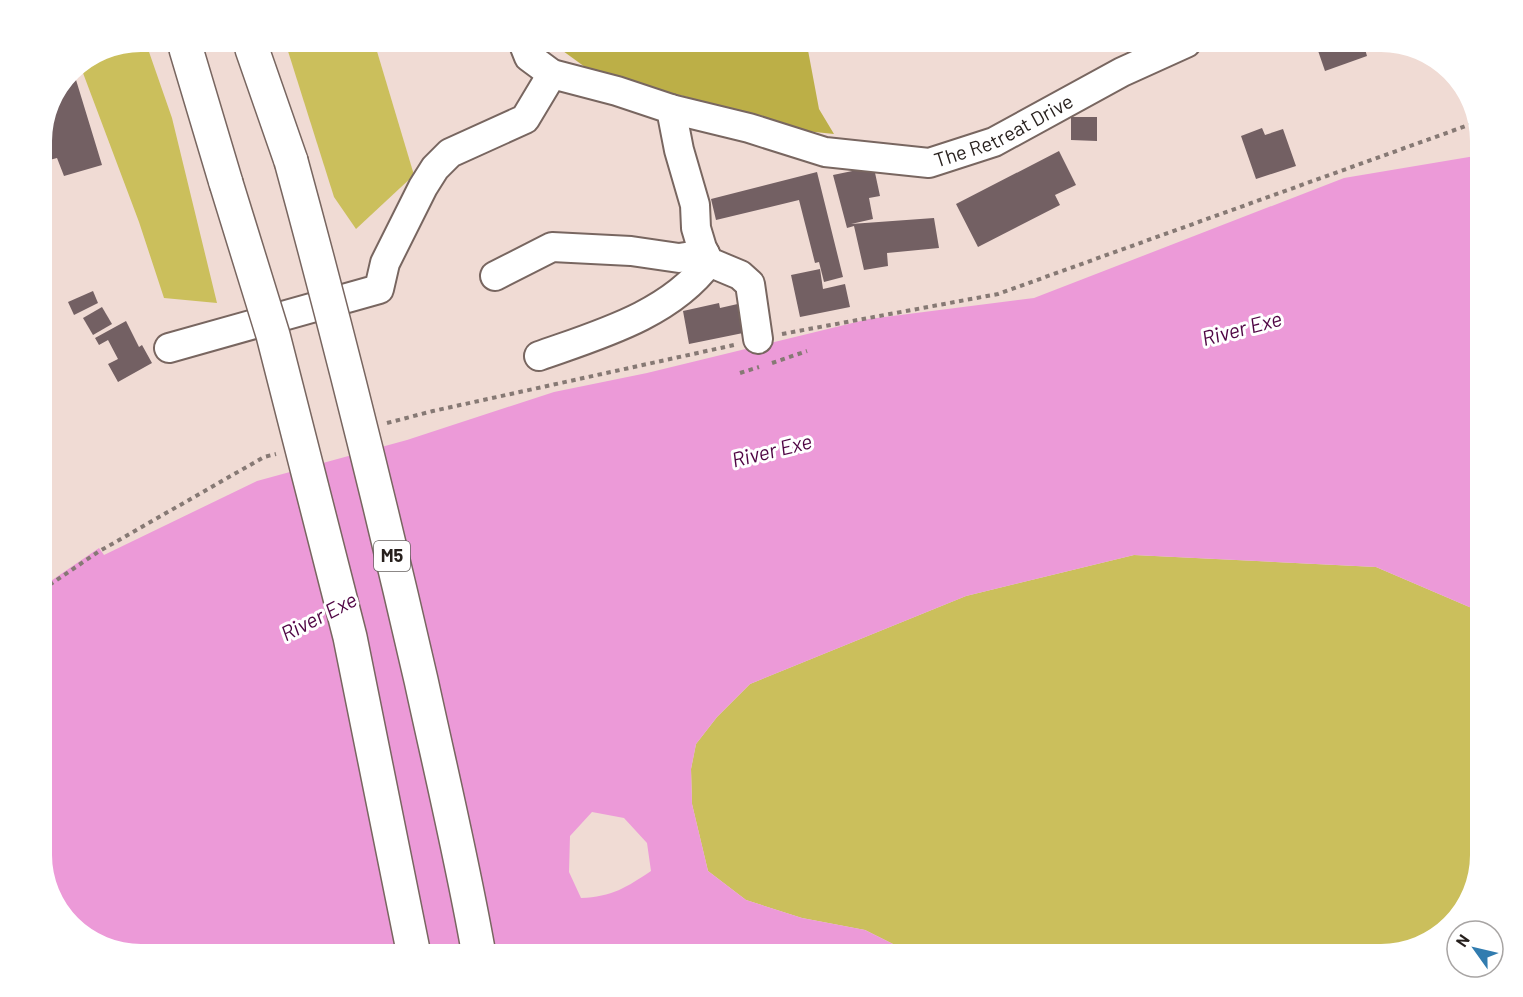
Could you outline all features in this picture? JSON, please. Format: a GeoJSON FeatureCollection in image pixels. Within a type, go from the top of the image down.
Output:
{"type":"FeatureCollection","features":[{"type":"Feature","properties":{"kind":"highway"},"geometry":{"type":"LineString","coordinates":[[187,52],[273,335],[350,637],[412,944]]}},
{"type":"Feature","properties":{"kind":"highway","name":"M5"},"geometry":{"type":"LineString","coordinates":[[253,52],[291,161],[336,326],[407,620],[466,881],[477,944]]}},
{"type":"Feature","properties":{"kind":"street","name":"The Retreat Drive"},"geometry":{"type":"LineString","coordinates":[[527,52],[529,57],[552,74],[617,91],[671,109],[749,128],[825,152],[929,163],[994,142],[1122,72],[1166,52]]}},
{"type":"Feature","properties":{"kind":"street"},"geometry":{"type":"LineString","coordinates":[[169,348],[380,290],[385,263],[435,168],[450,153],[525,118],[552,74]]}},
{"type":"Feature","properties":{"kind":"street"},"geometry":{"type":"LineString","coordinates":[[539,356],[614,329],[667,301],[697,278],[707,258],[696,228],[695,205],[679,150],[671,109]]}},
{"type":"Feature","properties":{"kind":"street"},"geometry":{"type":"LineString","coordinates":[[495,276],[552,247],[631,250],[678,258],[707,258],[740,275],[750,284],[758,339]]}},
{"type":"Feature","properties":{"kind":"path"},"geometry":{"type":"LineString","coordinates":[[377,426],[433,411],[810,327],[998,294],[1469,125]]}},
{"type":"Feature","properties":{"kind":"path"},"geometry":{"type":"LineString","coordinates":[[53,583],[98,552],[264,457],[287,451]]}},
{"type":"Feature","properties":{"kind":"shaded area"},"geometry":{"type":"Polygon","coordinates":[[[149,52],[172,118],[217,303],[164,298],[139,222],[84,75],[97,64],[113,57],[149,52]]]}},
{"type":"Feature","properties":{"kind":"shaded area"},"geometry":{"type":"Polygon","coordinates":[[[288,52],[377,52],[414,175],[356,229],[334,197],[288,52]]]}},
{"type":"Feature","properties":{"kind":"shaded area"},"geometry":{"type":"Polygon","coordinates":[[[564,52],[808,52],[819,109],[834,134],[768,127],[687,97],[636,84],[585,67],[564,52]]]}},
{"type":"Feature","properties":{"kind":"shaded area"},"geometry":{"type":"Polygon","coordinates":[[[1134,555],[1376,567],[1470,607],[1470,867],[1464,889],[1455,905],[1440,922],[1426,933],[1393,944],[893,944],[865,930],[802,918],[746,900],[708,871],[692,804],[691,769],[696,744],[717,717],[750,684],[966,596],[1134,555]]]}},
{"type":"Feature","properties":{"kind":"water","name":"River Exe"},"geometry":{"type":"Polygon","coordinates":[[[1470,157],[1470,607],[1376,567],[1134,555],[966,596],[750,684],[717,717],[696,744],[691,769],[692,804],[708,871],[746,900],[802,918],[865,930],[893,944],[130,944],[108,938],[92,929],[71,910],[64,900],[57,884],[53,861],[53,579],[99,548],[104,555],[257,481],[407,440],[554,392],[647,373],[869,319],[1034,298],[1344,178],[1470,157]],[[592,812],[570,836],[569,872],[581,898],[602,896],[619,890],[651,871],[647,843],[624,818],[592,812]]]}},
{"type":"Feature","properties":{"kind":"building"},"geometry":{"type":"Polygon","coordinates":[[[1318,52],[1366,52],[1367,56],[1325,71],[1318,52]]]}},
{"type":"Feature","properties":{"kind":"building"},"geometry":{"type":"Polygon","coordinates":[[[77,81],[102,165],[64,176],[57,158],[53,159],[56,119],[62,102],[77,81]]]}},
{"type":"Feature","properties":{"kind":"building"},"geometry":{"type":"Polygon","coordinates":[[[1071,117],[1097,117],[1097,141],[1071,140],[1071,117]]]}},
{"type":"Feature","properties":{"kind":"building"},"geometry":{"type":"Polygon","coordinates":[[[1262,128],[1265,135],[1283,129],[1296,166],[1256,179],[1241,136],[1262,128]]]}},
{"type":"Feature","properties":{"kind":"building"},"geometry":{"type":"Polygon","coordinates":[[[1059,151],[1076,185],[1055,195],[1060,205],[978,247],[956,204],[1059,151]]]}},
{"type":"Feature","properties":{"kind":"building"},"geometry":{"type":"Polygon","coordinates":[[[874,168],[880,196],[869,198],[873,219],[851,224],[934,218],[939,248],[887,253],[888,266],[864,270],[854,226],[847,228],[833,175],[874,168]]]}},
{"type":"Feature","properties":{"kind":"building"},"geometry":{"type":"Polygon","coordinates":[[[817,172],[843,277],[824,282],[819,262],[815,263],[799,200],[716,220],[711,199],[817,172]]]}},
{"type":"Feature","properties":{"kind":"building"},"geometry":{"type":"Polygon","coordinates":[[[820,269],[823,289],[845,284],[850,307],[800,317],[791,275],[820,269]]]}},
{"type":"Feature","properties":{"kind":"building"},"geometry":{"type":"Polygon","coordinates":[[[93,291],[98,303],[74,315],[68,302],[93,291]]]}},
{"type":"Feature","properties":{"kind":"building"},"geometry":{"type":"Polygon","coordinates":[[[719,303],[720,308],[742,303],[748,332],[689,344],[683,311],[719,303]]]}},
{"type":"Feature","properties":{"kind":"building"},"geometry":{"type":"Polygon","coordinates":[[[102,307],[112,324],[93,335],[83,318],[102,307]]]}},
{"type":"Feature","properties":{"kind":"building"},"geometry":{"type":"Polygon","coordinates":[[[126,321],[139,347],[142,345],[152,363],[118,382],[108,364],[118,359],[108,340],[99,345],[95,338],[126,321]]]}}]}
